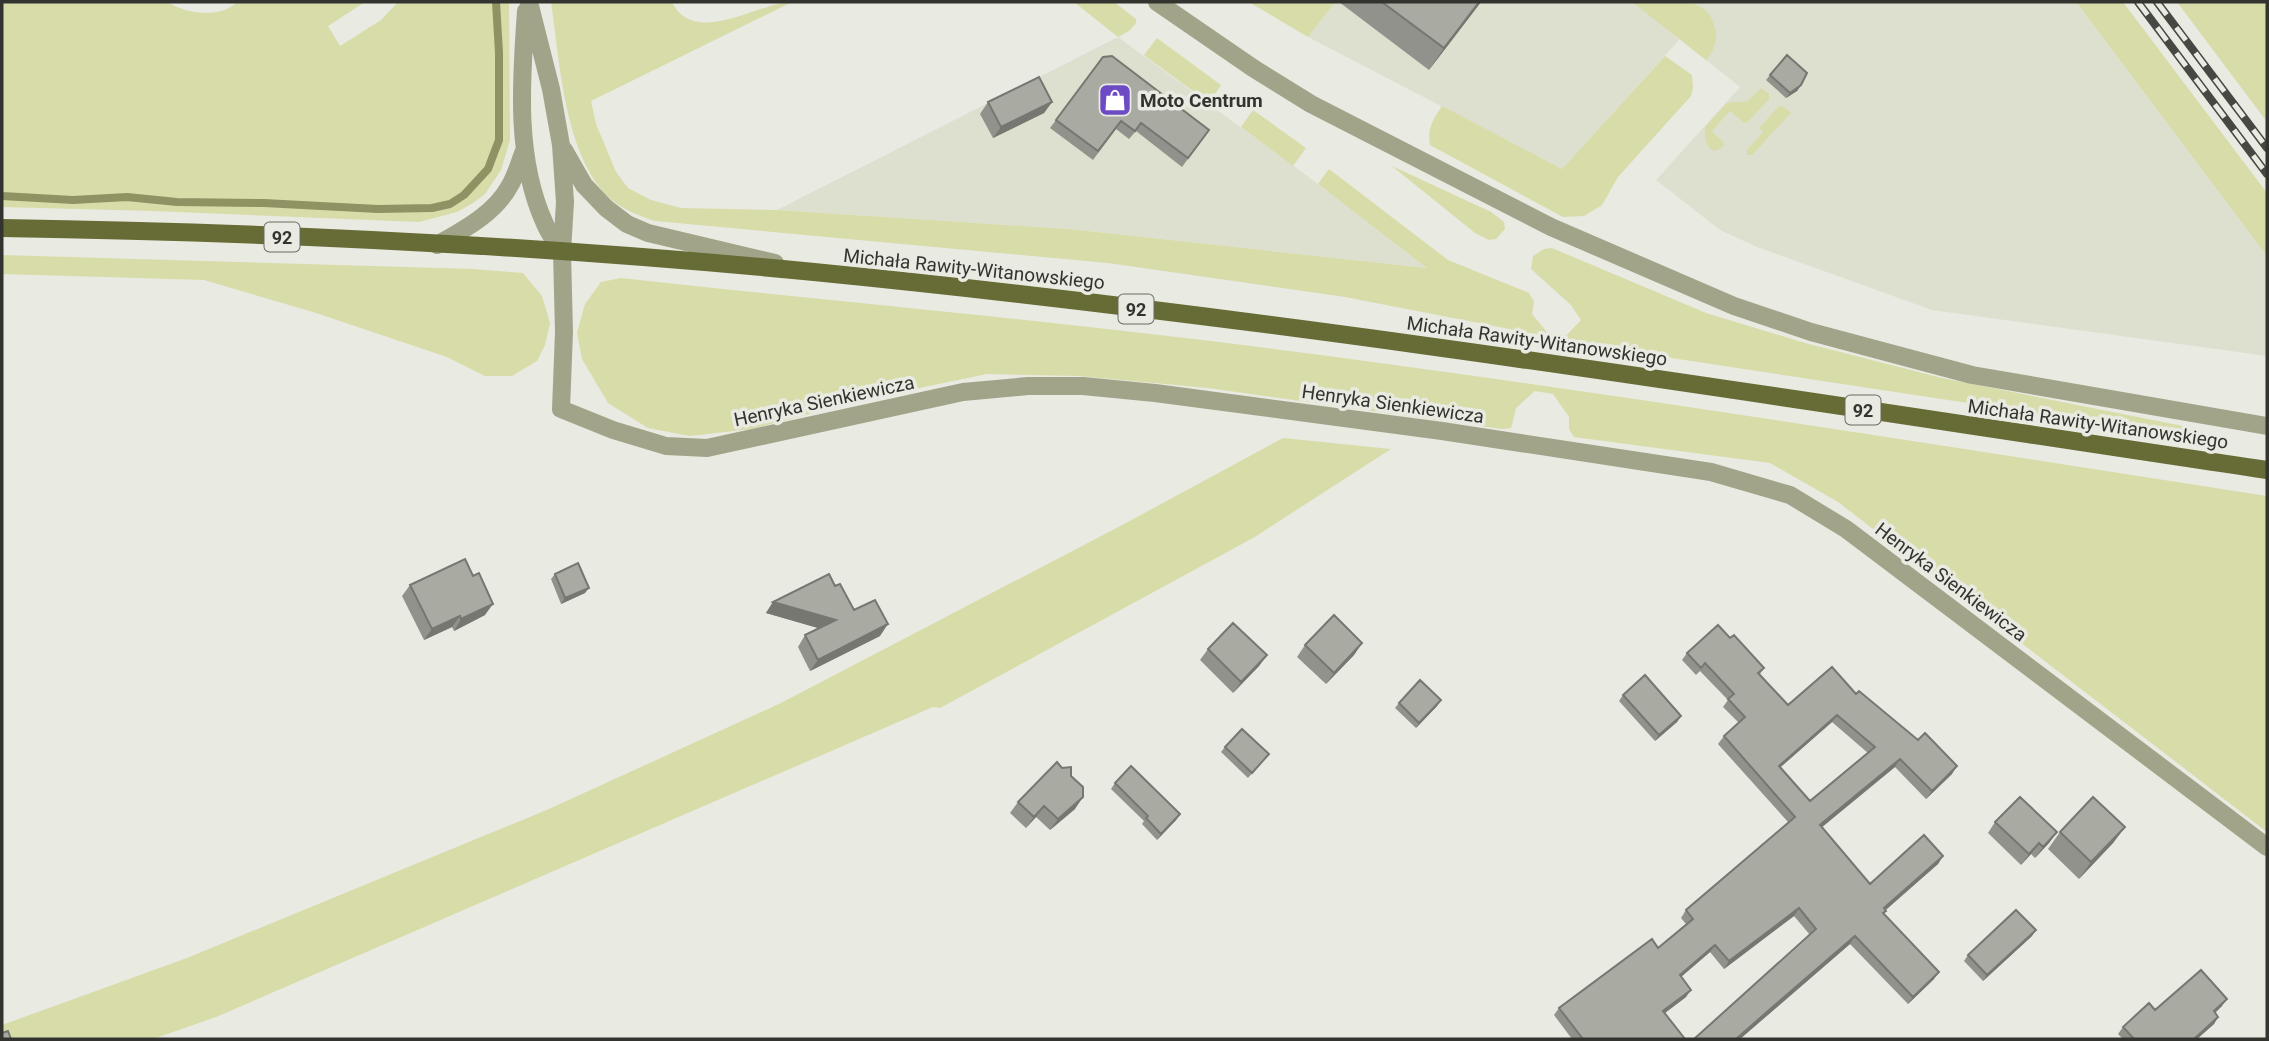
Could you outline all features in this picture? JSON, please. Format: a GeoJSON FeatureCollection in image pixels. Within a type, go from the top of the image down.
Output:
{"type":"FeatureCollection","features":[{"type":"Feature","properties":{"kind":"main road","name":"Michała Rawity-Witanowskiego"},"geometry":{"type":"LineString","coordinates":[[2,228],[146,231],[437,245],[813,272],[1090,303],[1445,348],[2267,470]]}},
{"type":"Feature","properties":{"kind":"street","name":"Henryka Sienkiewicza"},"geometry":{"type":"LineString","coordinates":[[528,2],[551,89],[561,145],[565,202],[561,409],[613,430],[666,446],[707,448],[963,392],[1028,386],[1083,386],[1155,393],[1524,443],[1711,472],[1790,495],[1846,529],[2267,847]]}},
{"type":"Feature","properties":{"kind":"street","name":"Henryka Sienkiewicza"},"geometry":{"type":"LineString","coordinates":[[528,2],[522,76],[525,148],[531,186],[545,226],[562,252]]}},
{"type":"Feature","properties":{"kind":"street"},"geometry":{"type":"LineString","coordinates":[[1157,2],[1311,104],[1551,227],[1734,306],[1811,332],[1972,375],[2267,426]]}},
{"type":"Feature","properties":{"kind":"street","name":"Henryka Sienkiewicza"},"geometry":{"type":"LineString","coordinates":[[561,145],[584,185],[606,208],[627,224],[648,233],[813,272]]}},
{"type":"Feature","properties":{"kind":"street","name":"Henryka Sienkiewicza"},"geometry":{"type":"LineString","coordinates":[[437,245],[480,218],[500,200],[509,187],[525,148]]}},
{"type":"Feature","properties":{"kind":"shaded area"},"geometry":{"type":"Polygon","coordinates":[[[1335,2],[2076,2],[2267,256],[2267,356],[1932,310],[1757,247],[1720,230],[1656,180],[1740,87],[1680,39],[1562,169],[1308,37],[1335,2]]]}},
{"type":"Feature","properties":{"kind":"shaded area"},"geometry":{"type":"Polygon","coordinates":[[[1118,37],[1428,268],[1069,229],[777,210],[1118,37]]]}},
{"type":"Feature","properties":{"kind":"green space"},"geometry":{"type":"Polygon","coordinates":[[[2,2],[167,2],[193,12],[213,13],[237,2],[365,2],[328,26],[340,46],[381,20],[398,2],[509,2],[510,140],[501,170],[485,194],[473,203],[457,212],[419,222],[2,207],[2,2]]]}},
{"type":"Feature","properties":{"kind":"green space"},"geometry":{"type":"Polygon","coordinates":[[[551,2],[672,2],[682,15],[696,21],[711,22],[792,2],[591,101],[596,124],[616,172],[628,188],[651,200],[681,208],[777,210],[1069,229],[1427,268],[1318,184],[1329,169],[1448,260],[1529,293],[1534,302],[1532,314],[1547,332],[1566,336],[1581,320],[1571,305],[1531,269],[1533,256],[1544,249],[1552,248],[1706,313],[1805,343],[1942,378],[2183,426],[2185,436],[1606,348],[1345,297],[1108,263],[655,221],[627,210],[612,200],[596,182],[583,160],[567,108],[551,2]]]}},
{"type":"Feature","properties":{"kind":"green space"},"geometry":{"type":"Polygon","coordinates":[[[1074,2],[1114,2],[1136,19],[1136,23],[1118,37],[1074,2]]]}},
{"type":"Feature","properties":{"kind":"green space"},"geometry":{"type":"Polygon","coordinates":[[[1249,2],[1335,2],[1308,37],[1249,2]]]}},
{"type":"Feature","properties":{"kind":"green space"},"geometry":{"type":"Polygon","coordinates":[[[1632,2],[1687,2],[1701,7],[1712,19],[1716,32],[1715,45],[1709,57],[1706,60],[1632,2]]]}},
{"type":"Feature","properties":{"kind":"green space"},"geometry":{"type":"Polygon","coordinates":[[[2076,2],[2123,2],[2267,193],[2267,256],[2076,2]]]}},
{"type":"Feature","properties":{"kind":"green space"},"geometry":{"type":"Polygon","coordinates":[[[2177,2],[2267,2],[2267,122],[2177,2]]]}},
{"type":"Feature","properties":{"kind":"green space"},"geometry":{"type":"Polygon","coordinates":[[[1157,38],[1221,85],[1209,103],[1144,55],[1157,38]]]}},
{"type":"Feature","properties":{"kind":"green space"},"geometry":{"type":"Polygon","coordinates":[[[1665,56],[1692,75],[1691,96],[1618,177],[1602,205],[1584,216],[1563,217],[1430,145],[1432,124],[1442,106],[1562,169],[1665,56]]]}},
{"type":"Feature","properties":{"kind":"green space"},"geometry":{"type":"Polygon","coordinates":[[[1761,88],[1769,94],[1769,99],[1747,123],[1730,111],[1712,131],[1724,146],[1715,151],[1709,148],[1705,139],[1705,127],[1727,103],[1748,101],[1761,88]]]}},
{"type":"Feature","properties":{"kind":"green space"},"geometry":{"type":"Polygon","coordinates":[[[1782,106],[1791,113],[1752,155],[1747,155],[1747,150],[1763,132],[1759,128],[1782,106]]]}},
{"type":"Feature","properties":{"kind":"green space"},"geometry":{"type":"Polygon","coordinates":[[[1253,110],[1306,148],[1293,166],[1241,127],[1253,110]]]}},
{"type":"Feature","properties":{"kind":"green space"},"geometry":{"type":"Polygon","coordinates":[[[1392,166],[1491,212],[1504,222],[1505,229],[1496,239],[1489,240],[1475,233],[1392,166]]]}},
{"type":"Feature","properties":{"kind":"green space"},"geometry":{"type":"Polygon","coordinates":[[[2,255],[473,269],[523,273],[542,296],[550,323],[545,345],[537,361],[512,376],[485,376],[447,357],[313,312],[204,280],[2,274],[2,255]]]}},
{"type":"Feature","properties":{"kind":"green space"},"geometry":{"type":"Polygon","coordinates":[[[621,278],[1051,323],[1329,356],[1731,413],[2267,496],[2267,832],[1838,502],[1770,463],[1574,437],[1569,429],[1569,417],[1553,394],[1535,391],[1516,408],[1511,428],[1502,429],[1208,388],[1079,376],[987,374],[871,398],[751,429],[690,436],[648,428],[608,403],[582,359],[577,333],[585,304],[601,282],[621,278]]]}},
{"type":"Feature","properties":{"kind":"green space"},"geometry":{"type":"Polygon","coordinates":[[[1283,438],[1391,449],[1253,538],[940,708],[933,707],[216,1017],[153,1039],[2,1039],[2,1025],[187,958],[549,809],[781,703],[1283,438]]]}},
{"type":"Feature","properties":{"kind":"building"},"geometry":{"type":"Polygon","coordinates":[[[1382,2],[1479,2],[1444,48],[1382,2]]]}},
{"type":"Feature","properties":{"kind":"building"},"geometry":{"type":"Polygon","coordinates":[[[1787,55],[1807,73],[1801,85],[1790,93],[1770,75],[1787,55]]]}},
{"type":"Feature","properties":{"kind":"building"},"geometry":{"type":"Polygon","coordinates":[[[1112,56],[1209,130],[1188,158],[1141,123],[1135,131],[1121,121],[1098,151],[1056,120],[1103,57],[1112,56]]]}},
{"type":"Feature","properties":{"kind":"building"},"geometry":{"type":"Polygon","coordinates":[[[1039,77],[1052,102],[1001,127],[988,102],[1039,77]]]}},
{"type":"Feature","properties":{"kind":"building"},"geometry":{"type":"Polygon","coordinates":[[[465,559],[473,576],[479,573],[493,604],[432,629],[410,585],[465,559]]]}},
{"type":"Feature","properties":{"kind":"building"},"geometry":{"type":"Polygon","coordinates":[[[578,563],[589,588],[565,598],[555,574],[578,563]]]}},
{"type":"Feature","properties":{"kind":"building"},"geometry":{"type":"Polygon","coordinates":[[[829,574],[835,586],[840,584],[854,610],[875,600],[888,624],[818,660],[805,635],[836,620],[773,602],[829,574]]]}},
{"type":"Feature","properties":{"kind":"building"},"geometry":{"type":"Polygon","coordinates":[[[1334,615],[1362,643],[1334,673],[1305,645],[1334,615]]]}},
{"type":"Feature","properties":{"kind":"building"},"geometry":{"type":"Polygon","coordinates":[[[1233,623],[1267,655],[1241,682],[1208,649],[1233,623]]]}},
{"type":"Feature","properties":{"kind":"building"},"geometry":{"type":"Polygon","coordinates":[[[1718,625],[1730,638],[1734,635],[1764,668],[1758,673],[1788,705],[1832,667],[1856,694],[1859,691],[1918,740],[1925,733],[1957,766],[1932,791],[1900,759],[1820,825],[1870,884],[1924,835],[1943,856],[1884,908],[1886,911],[1883,913],[1939,972],[1913,997],[1855,936],[1736,1039],[1694,1039],[1816,929],[1799,908],[1729,961],[1715,945],[1680,975],[1691,990],[1663,1011],[1685,1039],[1583,1039],[1559,1008],[1652,939],[1658,948],[1693,919],[1686,910],[1795,817],[1724,736],[1745,717],[1728,699],[1734,694],[1705,663],[1701,668],[1687,653],[1718,625]],[[1837,715],[1779,766],[1810,801],[1875,747],[1837,715]]]}},
{"type":"Feature","properties":{"kind":"building"},"geometry":{"type":"Polygon","coordinates":[[[1645,675],[1681,716],[1659,735],[1623,695],[1645,675]]]}},
{"type":"Feature","properties":{"kind":"building"},"geometry":{"type":"Polygon","coordinates":[[[1420,680],[1441,700],[1419,723],[1399,703],[1420,680]]]}},
{"type":"Feature","properties":{"kind":"building"},"geometry":{"type":"Polygon","coordinates":[[[1242,729],[1269,754],[1252,773],[1225,747],[1242,729]]]}},
{"type":"Feature","properties":{"kind":"building"},"geometry":{"type":"Polygon","coordinates":[[[1057,762],[1062,768],[1071,767],[1071,776],[1083,787],[1083,797],[1058,819],[1044,806],[1034,817],[1018,802],[1057,762]]]}},
{"type":"Feature","properties":{"kind":"building"},"geometry":{"type":"Polygon","coordinates":[[[1131,766],[1180,814],[1161,834],[1146,818],[1148,816],[1115,783],[1131,766]]]}},
{"type":"Feature","properties":{"kind":"building"},"geometry":{"type":"Polygon","coordinates":[[[2020,797],[2057,832],[2043,847],[2039,843],[2029,854],[1995,822],[2020,797]]]}},
{"type":"Feature","properties":{"kind":"building"},"geometry":{"type":"Polygon","coordinates":[[[2093,797],[2125,827],[2091,862],[2060,832],[2093,797]]]}},
{"type":"Feature","properties":{"kind":"building"},"geometry":{"type":"Polygon","coordinates":[[[2016,910],[2036,930],[1987,975],[1968,955],[2016,910]]]}},
{"type":"Feature","properties":{"kind":"building"},"geometry":{"type":"Polygon","coordinates":[[[2201,970],[2227,999],[2214,1011],[2218,1017],[2194,1039],[2134,1039],[2123,1027],[2149,1003],[2155,1010],[2201,970]]]}},
{"type":"Feature","properties":{"kind":"building"},"geometry":{"type":"Polygon","coordinates":[[[8,1031],[11,1039],[2,1039],[2,1033],[8,1031]]]}},
{"type":"Feature","properties":{"kind":"waterway"},"geometry":{"type":"LineString","coordinates":[[2,196],[73,200],[127,197],[177,202],[378,209],[432,208],[450,204],[464,195],[488,169],[499,140],[496,2]]}},
{"type":"Feature","properties":{"kind":"railway"},"geometry":{"type":"LineString","coordinates":[[2138,2],[2267,174]]}},
{"type":"Feature","properties":{"kind":"railway"},"geometry":{"type":"LineString","coordinates":[[2157,2],[2267,148]]}},
{"type":"Feature","properties":{"kind":"place","name":"Moto Centrum"},"geometry":{"type":"Point","coordinates":[1115,100]}}]}
